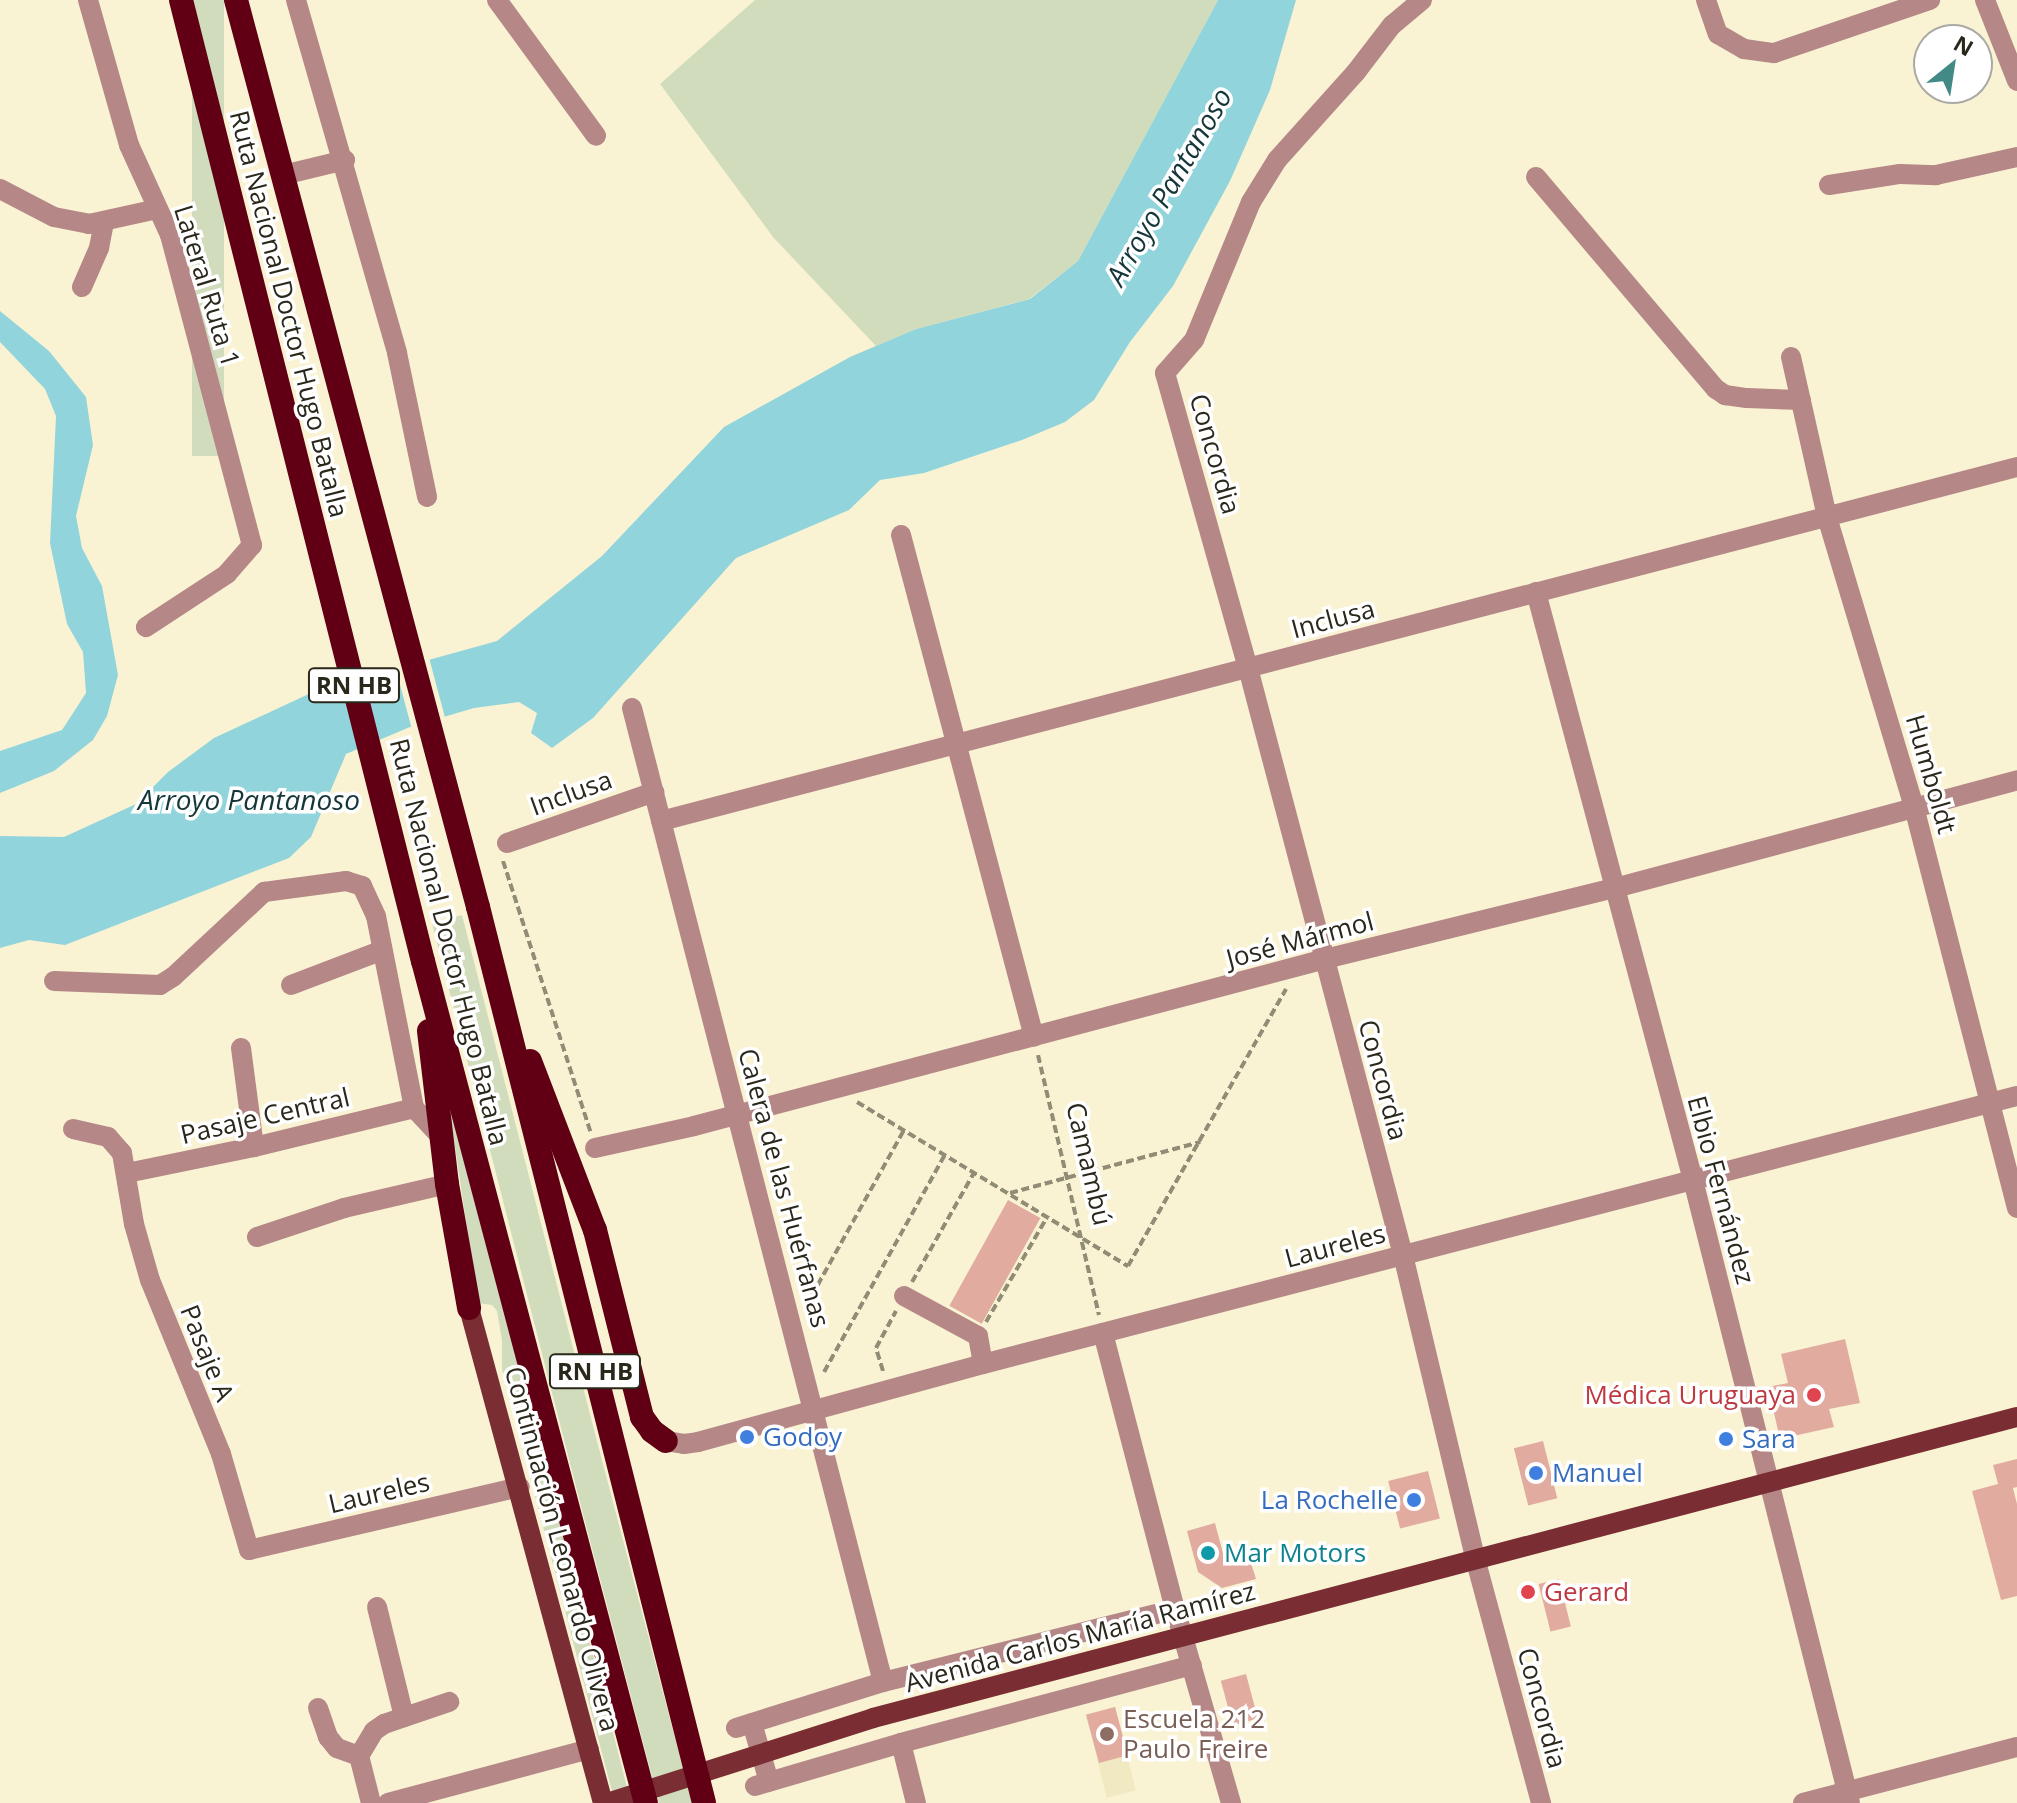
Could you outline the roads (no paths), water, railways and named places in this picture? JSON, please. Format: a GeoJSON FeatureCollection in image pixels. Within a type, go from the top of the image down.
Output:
{"type":"FeatureCollection","features":[{"type":"Feature","properties":{"kind":"highway","name":"Ruta Nacional Doctor Hugo Batalla"},"geometry":{"type":"LineString","coordinates":[[181,0],[423,961],[646,1803]]}},
{"type":"Feature","properties":{"kind":"highway","name":"Ruta Nacional Doctor Hugo Batalla"},"geometry":{"type":"LineString","coordinates":[[236,0],[478,907],[704,1803]]}},
{"type":"Feature","properties":{"kind":"highway"},"geometry":{"type":"LineString","coordinates":[[485,939],[592,1218],[642,1417],[652,1431],[666,1441]]}},
{"type":"Feature","properties":{"kind":"highway"},"geometry":{"type":"LineString","coordinates":[[423,961],[447,1184],[469,1308]]}},
{"type":"Feature","properties":{"kind":"main road","name":"Continuación Leonardo Olivera"},"geometry":{"type":"LineString","coordinates":[[469,1308],[605,1803]]}},
{"type":"Feature","properties":{"kind":"main road","name":"Avenida Carlos María Ramírez"},"geometry":{"type":"LineString","coordinates":[[605,1803],[873,1718],[2017,1417]]}},
{"type":"Feature","properties":{"kind":"street","name":"Lateral Ruta 1"},"geometry":{"type":"LineString","coordinates":[[88,0],[129,145],[170,235],[252,545],[227,574],[146,627]]}},
{"type":"Feature","properties":{"kind":"street"},"geometry":{"type":"LineString","coordinates":[[296,0],[345,160],[397,353],[427,497]]}},
{"type":"Feature","properties":{"kind":"street"},"geometry":{"type":"LineString","coordinates":[[497,0],[596,136]]}},
{"type":"Feature","properties":{"kind":"street","name":"Concordia"},"geometry":{"type":"LineString","coordinates":[[1422,0],[1392,25],[1356,72],[1277,160],[1240,226],[1209,311],[1194,340],[1165,373],[1248,668],[1403,1255],[1475,1558],[1541,1803]]}},
{"type":"Feature","properties":{"kind":"street"},"geometry":{"type":"LineString","coordinates":[[1706,0],[1718,34],[1744,49],[1774,53],[1930,0]]}},
{"type":"Feature","properties":{"kind":"street"},"geometry":{"type":"LineString","coordinates":[[1985,0],[2017,81]]}},
{"type":"Feature","properties":{"kind":"street"},"geometry":{"type":"LineString","coordinates":[[1829,185],[1900,174],[1936,175],[2017,157]]}},
{"type":"Feature","properties":{"kind":"street","name":"Ruta Nacional Doctor Hugo Batalla"},"geometry":{"type":"LineString","coordinates":[[283,175],[345,160]]}},
{"type":"Feature","properties":{"kind":"street"},"geometry":{"type":"LineString","coordinates":[[1536,177],[1716,389],[1736,397],[1801,400]]}},
{"type":"Feature","properties":{"kind":"street"},"geometry":{"type":"LineString","coordinates":[[0,189],[54,217],[89,224],[157,209]]}},
{"type":"Feature","properties":{"kind":"street"},"geometry":{"type":"LineString","coordinates":[[82,287],[99,248],[104,222]]}},
{"type":"Feature","properties":{"kind":"street","name":"Humboldt"},"geometry":{"type":"LineString","coordinates":[[1791,357],[1827,517],[1914,807],[2017,1208]]}},
{"type":"Feature","properties":{"kind":"street","name":"Inclusa"},"geometry":{"type":"LineString","coordinates":[[661,821],[2017,467]]}},
{"type":"Feature","properties":{"kind":"street"},"geometry":{"type":"LineString","coordinates":[[901,535],[959,743],[1034,1037]]}},
{"type":"Feature","properties":{"kind":"street","name":"Elbio Fernández"},"geometry":{"type":"LineString","coordinates":[[1536,592],[1693,1180],[1849,1797]]}},
{"type":"Feature","properties":{"kind":"street","name":"Calera de las Huérfanas"},"geometry":{"type":"LineString","coordinates":[[632,708],[883,1682]]}},
{"type":"Feature","properties":{"kind":"street","name":"José Mármol"},"geometry":{"type":"LineString","coordinates":[[595,1148],[738,1114],[1325,959],[1615,888],[2017,780]]}},
{"type":"Feature","properties":{"kind":"street","name":"Inclusa"},"geometry":{"type":"LineString","coordinates":[[507,843],[654,792]]}},
{"type":"Feature","properties":{"kind":"street"},"geometry":{"type":"LineString","coordinates":[[54,981],[160,985],[173,977],[264,892],[327,882],[346,881],[362,886],[376,916],[414,1108],[441,1137]]}},
{"type":"Feature","properties":{"kind":"street"},"geometry":{"type":"LineString","coordinates":[[291,985],[383,950]]}},
{"type":"Feature","properties":{"kind":"street"},"geometry":{"type":"LineString","coordinates":[[241,1048],[254,1147]]}},
{"type":"Feature","properties":{"kind":"street","name":"Laureles"},"geometry":{"type":"LineString","coordinates":[[666,1441],[698,1442],[813,1402],[983,1364],[2017,1096]]}},
{"type":"Feature","properties":{"kind":"street","name":"Pasaje Central"},"geometry":{"type":"LineString","coordinates":[[127,1173],[254,1147],[414,1108]]}},
{"type":"Feature","properties":{"kind":"street","name":"Pasaje A"},"geometry":{"type":"LineString","coordinates":[[73,1129],[108,1137],[122,1153],[134,1224],[150,1280],[221,1454],[249,1550]]}},
{"type":"Feature","properties":{"kind":"street"},"geometry":{"type":"LineString","coordinates":[[257,1237],[344,1208],[447,1184]]}},
{"type":"Feature","properties":{"kind":"street"},"geometry":{"type":"LineString","coordinates":[[904,1296],[978,1336],[983,1364]]}},
{"type":"Feature","properties":{"kind":"street"},"geometry":{"type":"LineString","coordinates":[[1103,1333],[1175,1609],[1231,1803]]}},
{"type":"Feature","properties":{"kind":"street","name":"Laureles"},"geometry":{"type":"LineString","coordinates":[[249,1550],[520,1487]]}},
{"type":"Feature","properties":{"kind":"street"},"geometry":{"type":"LineString","coordinates":[[377,1607],[404,1717]]}},
{"type":"Feature","properties":{"kind":"street","name":"Avenida Carlos María Ramírez"},"geometry":{"type":"LineString","coordinates":[[1175,1609],[883,1682],[744,1725],[762,1784],[901,1743],[1192,1665]]}},
{"type":"Feature","properties":{"kind":"street"},"geometry":{"type":"LineString","coordinates":[[371,1803],[359,1756],[374,1731],[449,1702]]}},
{"type":"Feature","properties":{"kind":"street"},"geometry":{"type":"LineString","coordinates":[[318,1708],[328,1737],[337,1748],[359,1756]]}},
{"type":"Feature","properties":{"kind":"street"},"geometry":{"type":"LineString","coordinates":[[901,1743],[916,1803]]}},
{"type":"Feature","properties":{"kind":"street"},"geometry":{"type":"LineString","coordinates":[[1803,1803],[1849,1797],[2017,1747]]}},
{"type":"Feature","properties":{"kind":"street"},"geometry":{"type":"LineString","coordinates":[[388,1803],[589,1749]]}},
{"type":"Feature","properties":{"kind":"water","name":"Arroyo Pantanoso"},"geometry":{"type":"Polygon","coordinates":[[[1218,0],[1296,0],[1270,90],[1230,181],[1173,286],[1130,342],[1094,400],[1065,422],[1022,440],[924,473],[880,480],[849,510],[736,558],[593,718],[552,748],[531,733],[537,713],[519,702],[474,708],[410,727],[346,754],[311,837],[289,858],[65,945],[29,940],[0,948],[0,836],[64,837],[136,804],[168,772],[214,738],[313,692],[497,641],[602,556],[724,427],[850,357],[916,329],[1030,299],[1078,261],[1218,0]]]}},
{"type":"Feature","properties":{"kind":"water","name":"Arroyo Pantanoso"},"geometry":{"type":"Polygon","coordinates":[[[0,311],[49,351],[86,397],[93,445],[76,516],[82,548],[102,586],[118,675],[107,716],[93,740],[54,771],[0,793],[0,751],[62,730],[86,693],[83,652],[67,624],[50,543],[56,416],[45,389],[0,342],[0,311]]]}},
{"type":"Feature","properties":{"kind":"place","name":"Médica Uruguaya"},"geometry":{"type":"Point","coordinates":[1814,1395]}},
{"type":"Feature","properties":{"kind":"place","name":"Godoy"},"geometry":{"type":"Point","coordinates":[747,1437]}},
{"type":"Feature","properties":{"kind":"place","name":"Sara"},"geometry":{"type":"Point","coordinates":[1726,1439]}},
{"type":"Feature","properties":{"kind":"place","name":"Manuel"},"geometry":{"type":"Point","coordinates":[1536,1473]}},
{"type":"Feature","properties":{"kind":"place","name":"La Rochelle"},"geometry":{"type":"Point","coordinates":[1414,1500]}},
{"type":"Feature","properties":{"kind":"place","name":"Mar Motors"},"geometry":{"type":"Point","coordinates":[1208,1553]}},
{"type":"Feature","properties":{"kind":"place","name":"Gerard"},"geometry":{"type":"Point","coordinates":[1528,1592]}},
{"type":"Feature","properties":{"kind":"place","name":"Escuela 212 Paulo Freire"},"geometry":{"type":"Point","coordinates":[1107,1734]}}]}
